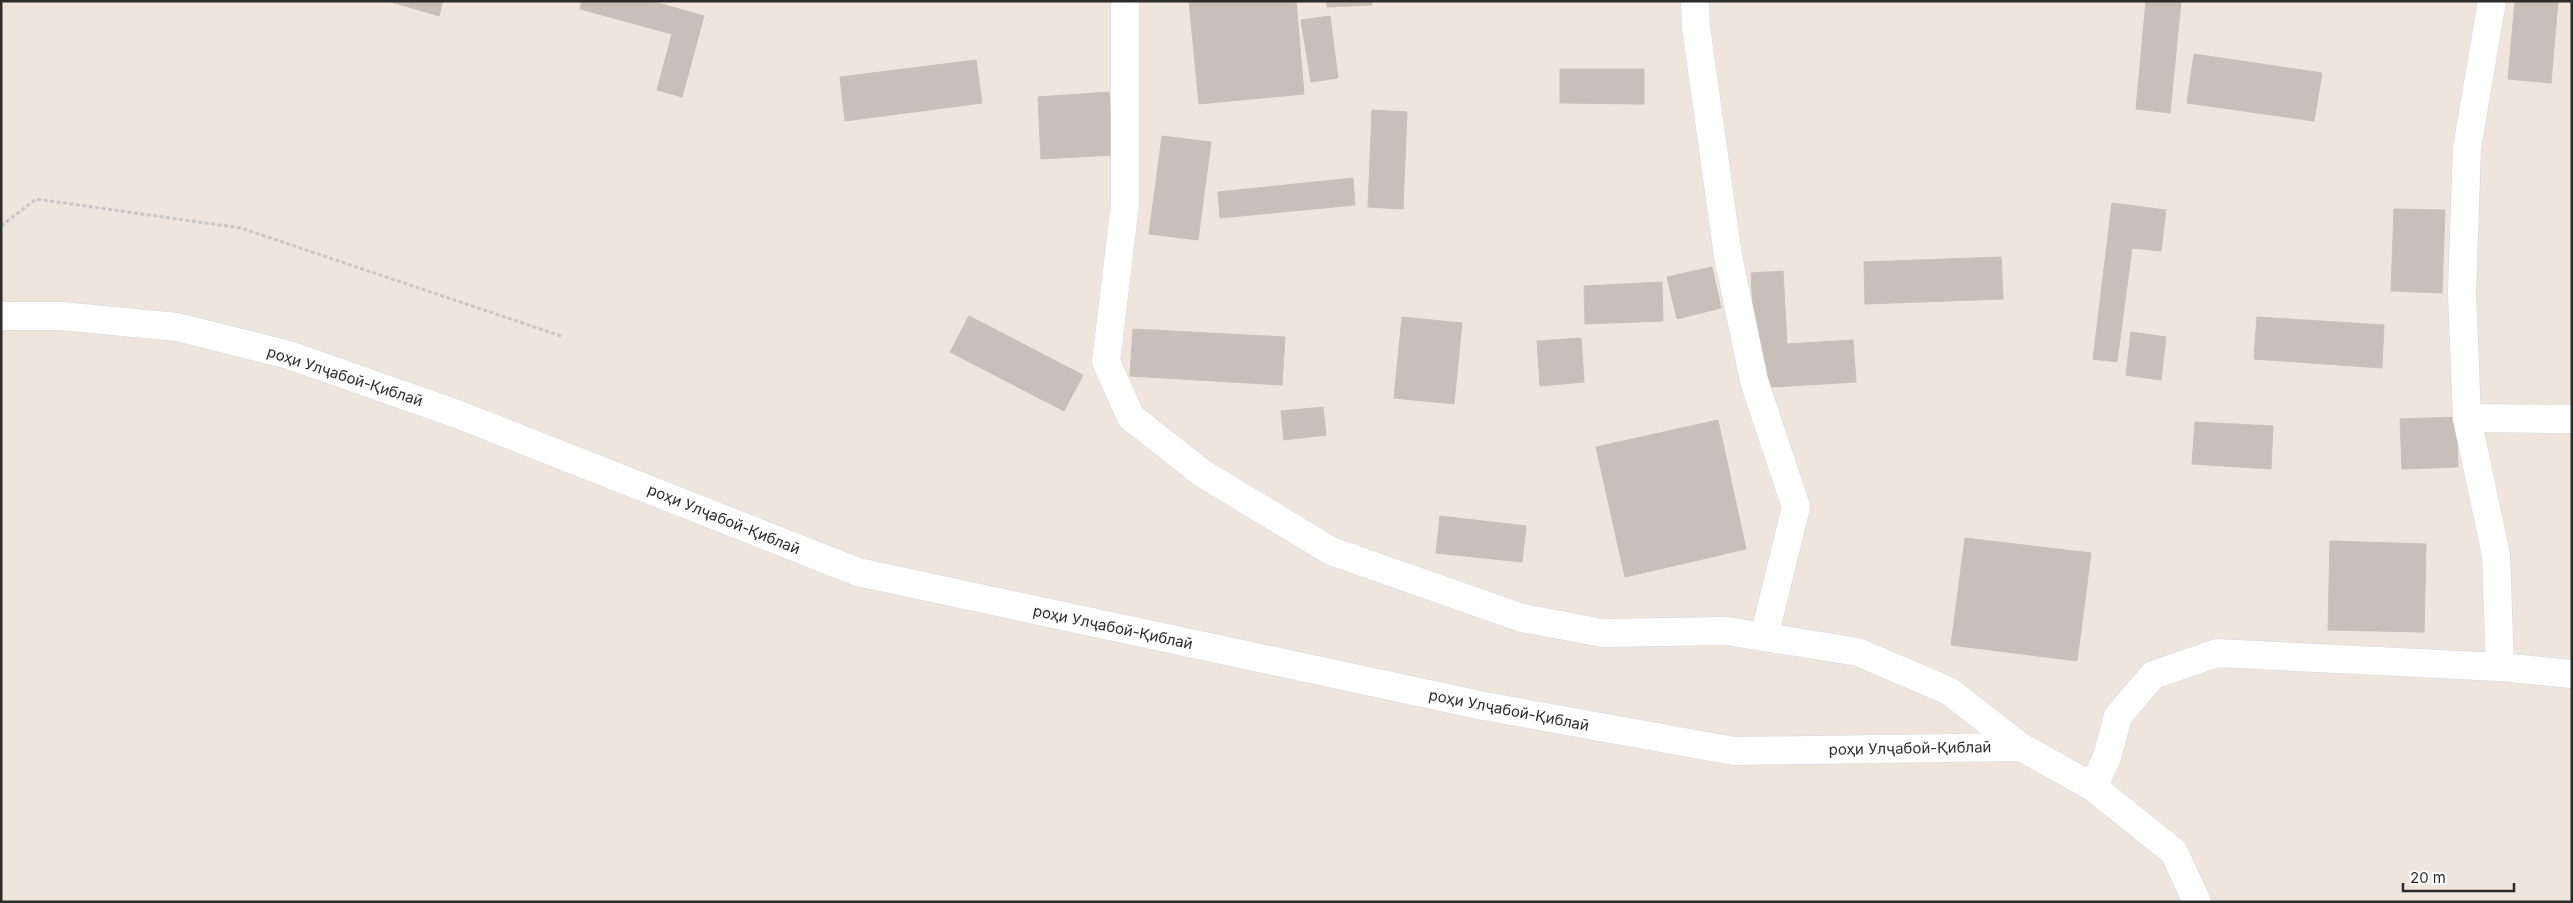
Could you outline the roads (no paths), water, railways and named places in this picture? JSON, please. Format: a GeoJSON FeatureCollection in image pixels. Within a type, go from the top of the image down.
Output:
{"type":"FeatureCollection","features":[{"type":"Feature","properties":{"kind":"street"},"geometry":{"type":"LineString","coordinates":[[1126,1],[1124,204],[1106,362],[1131,417],[1202,473],[1331,551],[1522,618],[1603,633],[1727,631],[1858,652],[1949,691],[2021,747]]}},
{"type":"Feature","properties":{"kind":"street"},"geometry":{"type":"LineString","coordinates":[[1695,1],[1696,27],[1728,256],[1754,381],[1796,507],[1764,637]]}},
{"type":"Feature","properties":{"kind":"street"},"geometry":{"type":"LineString","coordinates":[[2492,1],[2467,148],[2462,292],[2468,418],[2496,555],[2500,667]]}},
{"type":"Feature","properties":{"kind":"street","name":"роҳи Улҷабой-Қиблаӣ"},"geometry":{"type":"LineString","coordinates":[[1,316],[61,316],[177,327],[289,355],[457,414],[858,572],[1484,706],[1734,751],[2021,747],[2093,787],[2174,852],[2197,902]]}},
{"type":"Feature","properties":{"kind":"street"},"geometry":{"type":"LineString","coordinates":[[2468,418],[2572,419]]}},
{"type":"Feature","properties":{"kind":"street"},"geometry":{"type":"LineString","coordinates":[[2093,787],[2107,757],[2118,716],[2153,675],[2217,653],[2500,667],[2572,674]]}}]}
